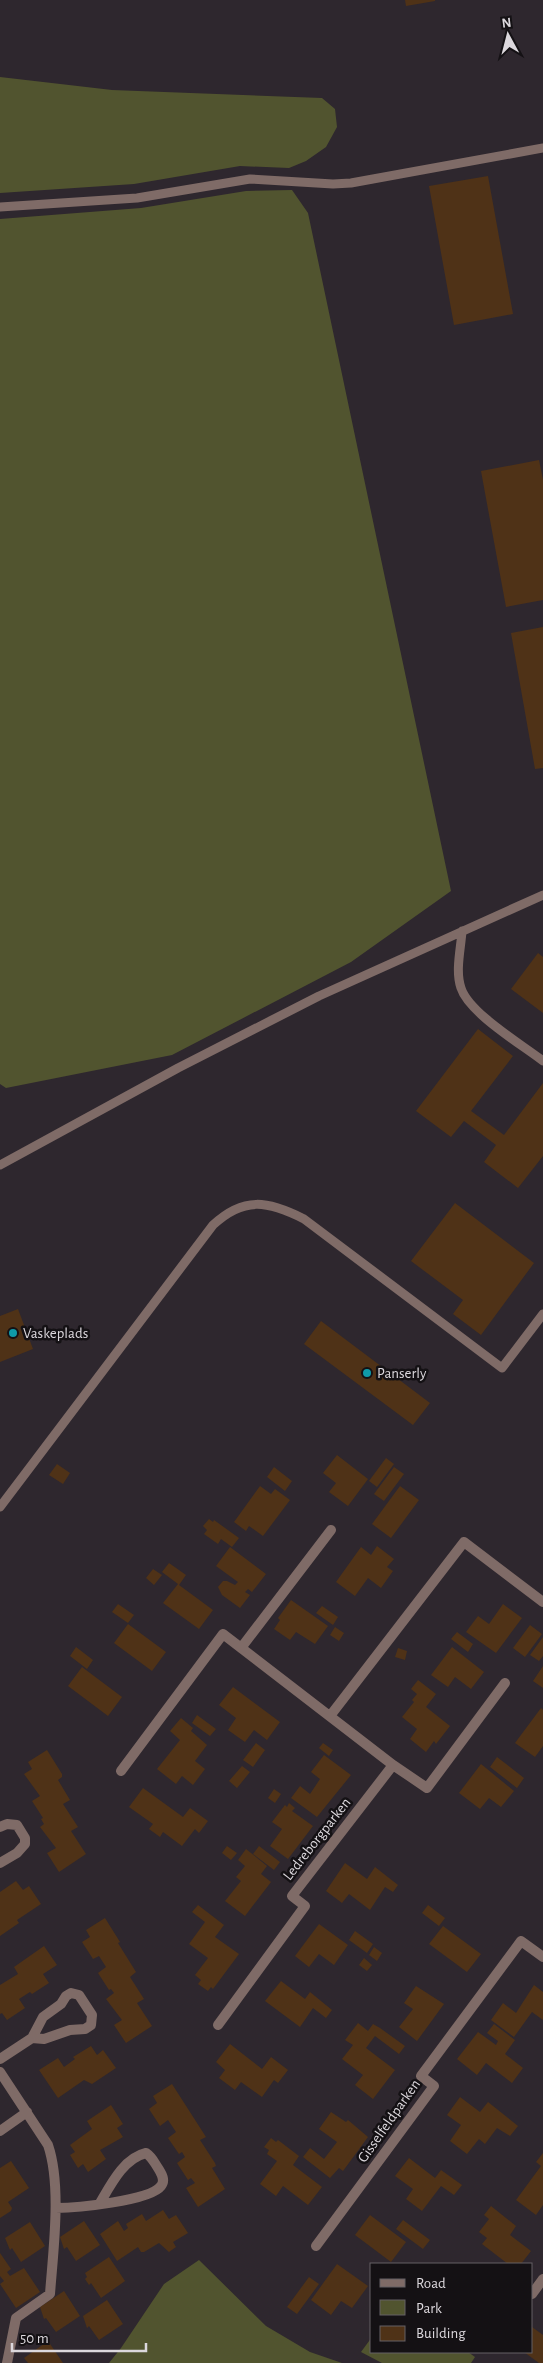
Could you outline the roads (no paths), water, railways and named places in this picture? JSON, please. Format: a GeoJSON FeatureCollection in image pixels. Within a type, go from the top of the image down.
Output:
{"type":"FeatureCollection","features":[{"type":"Feature","properties":{"kind":"street"},"geometry":{"type":"LineString","coordinates":[[241,1648],[332,1530]]}},
{"type":"Feature","properties":{"kind":"street"},"geometry":{"type":"LineString","coordinates":[[330,1716],[464,1542],[543,1602]]}},
{"type":"Feature","properties":{"kind":"street"},"geometry":{"type":"LineString","coordinates":[[121,1771],[223,1634],[427,1788],[505,1683]]}},
{"type":"Feature","properties":{"kind":"street","name":"Ledreborgparken"},"geometry":{"type":"LineString","coordinates":[[218,2026],[305,1906],[292,1896],[393,1764]]}},
{"type":"Feature","properties":{"kind":"street"},"geometry":{"type":"LineString","coordinates":[[0,1827],[7,1824],[17,1826],[25,1838],[25,1844],[17,1853],[0,1863]]}},
{"type":"Feature","properties":{"kind":"street","name":"Gisselfeldparken"},"geometry":{"type":"LineString","coordinates":[[316,2246],[434,2086],[422,2076],[521,1941],[543,1957]]}},
{"type":"Feature","properties":{"kind":"street"},"geometry":{"type":"LineString","coordinates":[[0,2059],[32,2038],[43,2017],[61,2004],[66,1996],[71,1993],[80,1995],[92,2015],[91,2024],[85,2029],[70,2030],[44,2039],[32,2038]]}},
{"type":"Feature","properties":{"kind":"street"},"geometry":{"type":"LineString","coordinates":[[0,2072],[48,2145],[51,2154],[56,2208],[50,2294],[16,2318],[7,2363]]}},
{"type":"Feature","properties":{"kind":"street"},"geometry":{"type":"LineString","coordinates":[[0,2131],[27,2112]]}},
{"type":"Feature","properties":{"kind":"street"},"geometry":{"type":"LineString","coordinates":[[56,2208],[80,2208],[100,2202],[127,2200],[152,2192],[161,2187],[163,2181],[162,2174],[151,2156],[146,2153],[134,2158],[116,2176],[100,2202]]}},
{"type":"Feature","properties":{"kind":"street"},"geometry":{"type":"LineString","coordinates":[[533,2293],[543,2279]]}},
{"type":"Feature","properties":{"kind":"lane"},"geometry":{"type":"LineString","coordinates":[[0,207],[137,198],[250,179],[333,184],[351,183],[543,148]]}},
{"type":"Feature","properties":{"kind":"lane"},"geometry":{"type":"LineString","coordinates":[[1,1162],[319,996],[543,895]]}},
{"type":"Feature","properties":{"kind":"lane"},"geometry":{"type":"LineString","coordinates":[[462,930],[459,974],[460,986],[465,997],[484,1016],[543,1061]]}},
{"type":"Feature","properties":{"kind":"lane"},"geometry":{"type":"LineString","coordinates":[[0,1507],[213,1226],[227,1212],[243,1206],[261,1204],[284,1208],[304,1218],[502,1368],[543,1314]]}},
{"type":"Feature","properties":{"kind":"place","name":"Vaskeplads"},"geometry":{"type":"Point","coordinates":[13,1333]}},
{"type":"Feature","properties":{"kind":"place","name":"Panserly"},"geometry":{"type":"Point","coordinates":[367,1373]}}]}
